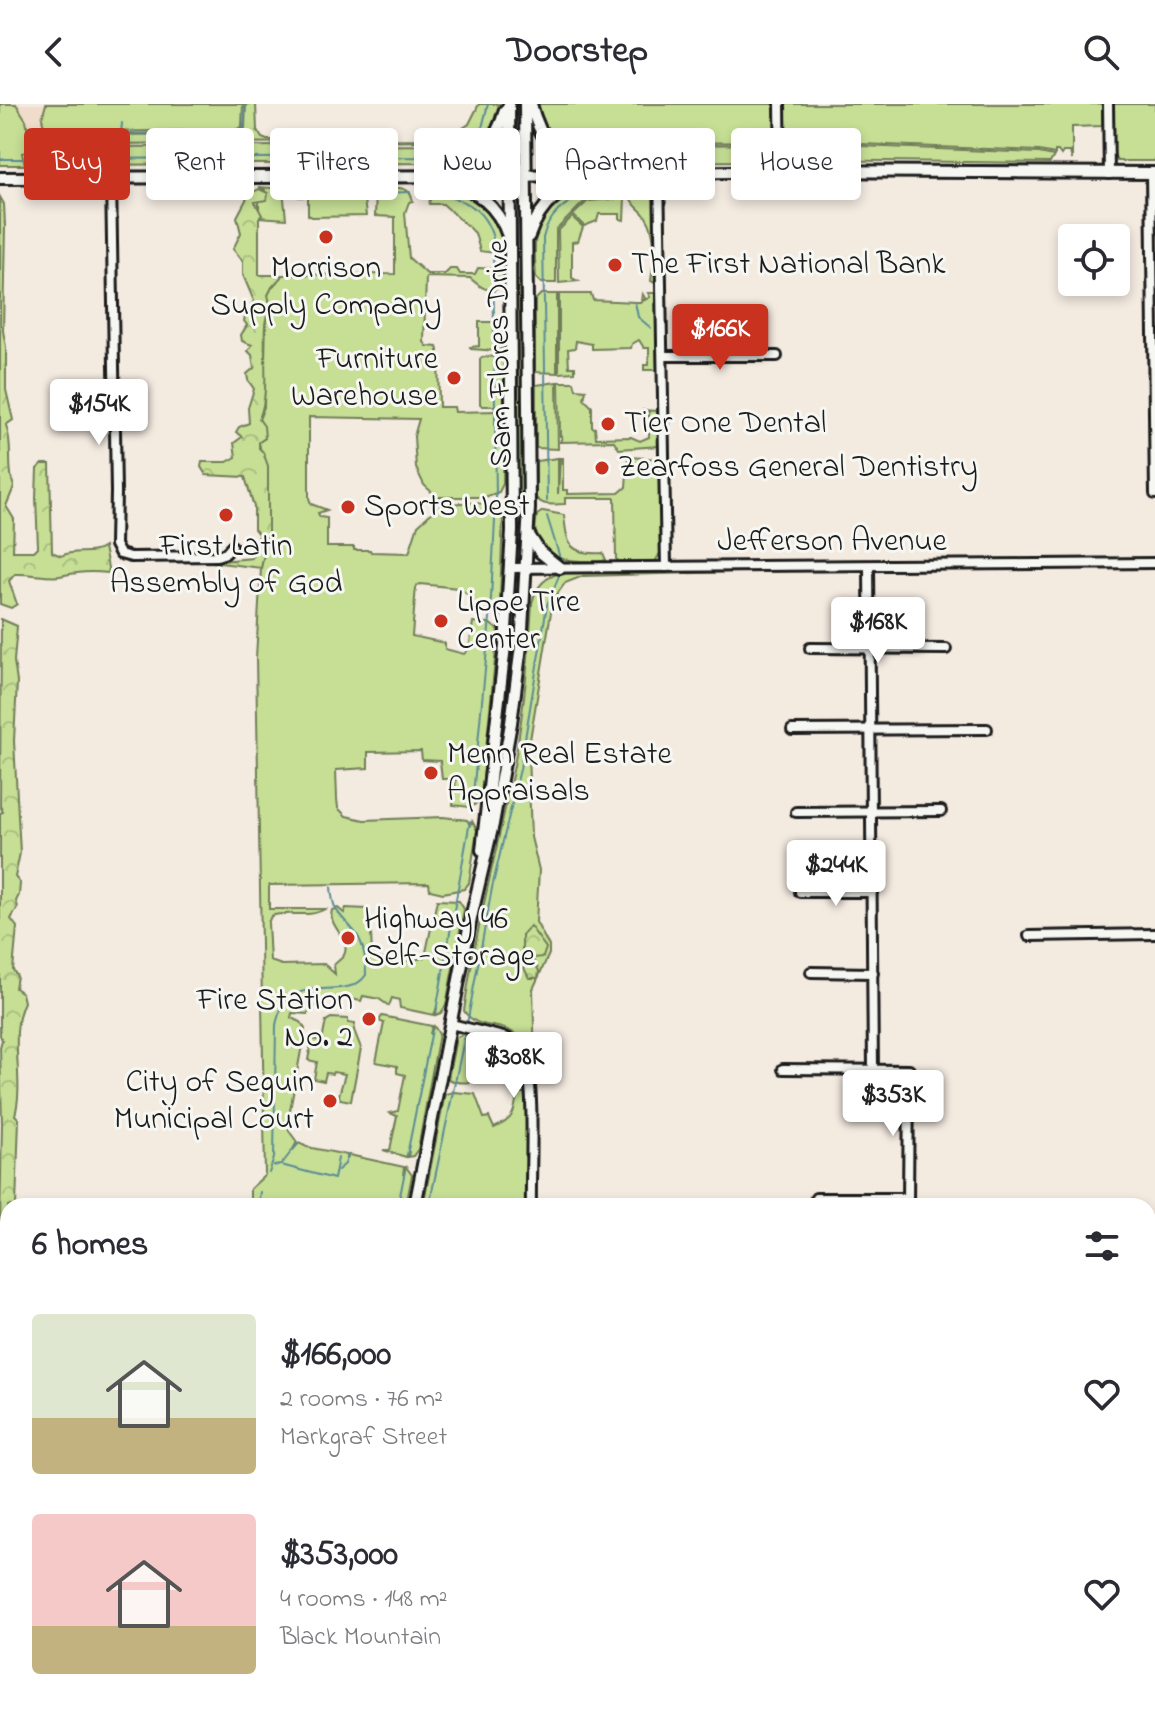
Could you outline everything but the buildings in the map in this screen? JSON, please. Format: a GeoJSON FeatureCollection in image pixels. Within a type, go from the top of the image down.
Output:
{"type":"FeatureCollection","features":[{"type":"Feature","properties":{"kind":"main road"},"geometry":{"type":"LineString","coordinates":[[498,128],[508,104]]}},
{"type":"Feature","properties":{"kind":"main road","name":"Sam Flores Drive"},"geometry":{"type":"LineString","coordinates":[[508,104],[509,128]]}},
{"type":"Feature","properties":{"kind":"main road"},"geometry":{"type":"LineString","coordinates":[[528,104],[539,128]]}},
{"type":"Feature","properties":{"kind":"main road","name":"Sam Flores Drive"},"geometry":{"type":"LineString","coordinates":[[477,887],[489,844],[511,723],[527,568],[525,176],[528,104]]}},
{"type":"Feature","properties":{"kind":"main road"},"geometry":{"type":"LineString","coordinates":[[861,172],[1153,173]]}},
{"type":"Feature","properties":{"kind":"main road"},"geometry":{"type":"LineString","coordinates":[[130,178],[414,175]]}},
{"type":"Feature","properties":{"kind":"main road"},"geometry":{"type":"LineString","coordinates":[[520,176],[536,176]]}},
{"type":"Feature","properties":{"kind":"main road"},"geometry":{"type":"LineString","coordinates":[[0,178],[24,178]]}},
{"type":"Feature","properties":{"kind":"main road"},"geometry":{"type":"LineString","coordinates":[[485,200],[503,223],[511,248]]}},
{"type":"Feature","properties":{"kind":"main road","name":"Sam Flores Drive"},"geometry":{"type":"LineString","coordinates":[[417,1198],[477,887],[498,722],[512,500],[510,200]]}},
{"type":"Feature","properties":{"kind":"main road"},"geometry":{"type":"LineString","coordinates":[[526,248],[537,218],[552,200]]}},
{"type":"Feature","properties":{"kind":"main road"},"geometry":{"type":"LineString","coordinates":[[528,532],[540,552],[560,568]]}},
{"type":"Feature","properties":{"kind":"street"},"geometry":{"type":"LineString","coordinates":[[780,104],[780,128]]}},
{"type":"Feature","properties":{"kind":"street"},"geometry":{"type":"LineString","coordinates":[[1108,104],[1109,174]]}},
{"type":"Feature","properties":{"kind":"street"},"geometry":{"type":"LineString","coordinates":[[1153,173],[1155,494]]}},
{"type":"Feature","properties":{"kind":"street"},"geometry":{"type":"LineString","coordinates":[[111,200],[115,545],[120,554],[131,557],[217,556],[226,553],[232,546]]}},
{"type":"Feature","properties":{"kind":"street"},"geometry":{"type":"LineString","coordinates":[[660,200],[666,567]]}},
{"type":"Feature","properties":{"kind":"street"},"geometry":{"type":"LineString","coordinates":[[663,356],[777,356]]}},
{"type":"Feature","properties":{"kind":"street","name":"Jefferson Avenue"},"geometry":{"type":"LineString","coordinates":[[510,568],[1155,563]]}},
{"type":"Feature","properties":{"kind":"street"},"geometry":{"type":"LineString","coordinates":[[869,566],[873,1070]]}},
{"type":"Feature","properties":{"kind":"street"},"geometry":{"type":"LineString","coordinates":[[810,648],[946,649]]}},
{"type":"Feature","properties":{"kind":"street"},"geometry":{"type":"LineString","coordinates":[[792,730],[987,729]]}},
{"type":"Feature","properties":{"kind":"street"},"geometry":{"type":"LineString","coordinates":[[796,812],[941,811]]}},
{"type":"Feature","properties":{"kind":"street"},"geometry":{"type":"LineString","coordinates":[[800,892],[872,892]]}},
{"type":"Feature","properties":{"kind":"street"},"geometry":{"type":"LineString","coordinates":[[1029,936],[1155,934]]}},
{"type":"Feature","properties":{"kind":"street"},"geometry":{"type":"LineString","coordinates":[[811,972],[873,973]]}},
{"type":"Feature","properties":{"kind":"street"},"geometry":{"type":"LineString","coordinates":[[451,1024],[507,1038],[525,1058],[529,1088],[531,1198]]}},
{"type":"Feature","properties":{"kind":"street"},"geometry":{"type":"LineString","coordinates":[[783,1069],[909,1070],[908,1198]]}},
{"type":"Feature","properties":{"kind":"shaded area"},"geometry":{"type":"Polygon","coordinates":[[[0,104],[249,104],[249,128],[146,128],[146,139],[130,139],[130,128],[24,128],[24,134],[0,104]]]}},
{"type":"Feature","properties":{"kind":"green space"},"geometry":{"type":"Polygon","coordinates":[[[0,104],[16,104],[28,128],[24,128],[24,165],[0,165],[0,104]]]}},
{"type":"Feature","properties":{"kind":"green space"},"geometry":{"type":"Polygon","coordinates":[[[46,104],[243,104],[240,128],[146,128],[146,131],[130,131],[130,128],[44,128],[42,118],[46,104]]]}},
{"type":"Feature","properties":{"kind":"green space"},"geometry":{"type":"Polygon","coordinates":[[[246,104],[256,104],[257,130],[270,143],[254,143],[254,128],[245,128],[246,104]]]}},
{"type":"Feature","properties":{"kind":"green space"},"geometry":{"type":"Polygon","coordinates":[[[479,104],[499,104],[490,128],[463,128],[469,124],[479,104]]]}},
{"type":"Feature","properties":{"kind":"green space"},"geometry":{"type":"Polygon","coordinates":[[[537,104],[776,104],[776,128],[731,128],[731,142],[715,143],[715,128],[545,128],[537,104]]]}},
{"type":"Feature","properties":{"kind":"green space"},"geometry":{"type":"Polygon","coordinates":[[[785,104],[1102,104],[1102,126],[1072,127],[1072,160],[1070,152],[1061,155],[1058,151],[1055,154],[861,144],[861,128],[784,128],[785,104]]]}},
{"type":"Feature","properties":{"kind":"green space"},"geometry":{"type":"Polygon","coordinates":[[[1114,104],[1155,104],[1155,161],[1117,161],[1114,154],[1114,104]]]}},
{"type":"Feature","properties":{"kind":"green space"},"geometry":{"type":"Polygon","coordinates":[[[130,135],[146,135],[146,144],[130,144],[130,135]]]}},
{"type":"Feature","properties":{"kind":"green space"},"geometry":{"type":"Polygon","coordinates":[[[731,144],[731,161],[715,161],[715,145],[731,144]]]}},
{"type":"Feature","properties":{"kind":"green space"},"geometry":{"type":"Polygon","coordinates":[[[398,145],[414,145],[414,163],[398,163],[398,145]]]}},
{"type":"Feature","properties":{"kind":"green space"},"geometry":{"type":"Polygon","coordinates":[[[254,146],[270,146],[270,164],[254,164],[254,146]]]}},
{"type":"Feature","properties":{"kind":"green space"},"geometry":{"type":"Polygon","coordinates":[[[861,146],[1039,153],[1054,156],[1050,163],[861,161],[861,146]]]}},
{"type":"Feature","properties":{"kind":"green space"},"geometry":{"type":"Polygon","coordinates":[[[130,147],[146,147],[146,165],[130,165],[130,147]]]}},
{"type":"Feature","properties":{"kind":"green space"},"geometry":{"type":"Polygon","coordinates":[[[259,187],[270,188],[270,200],[284,200],[286,219],[259,217],[259,200],[265,190],[259,187]]]}},
{"type":"Feature","properties":{"kind":"green space"},"geometry":{"type":"Polygon","coordinates":[[[398,188],[405,189],[413,201],[409,202],[405,213],[409,258],[427,274],[445,274],[450,269],[457,269],[460,274],[475,274],[478,268],[500,269],[504,275],[503,285],[489,290],[470,278],[426,277],[424,342],[438,350],[439,407],[454,407],[455,412],[498,411],[504,415],[503,484],[499,492],[485,497],[437,497],[424,485],[416,468],[414,436],[419,419],[309,417],[309,498],[311,504],[327,510],[318,513],[320,517],[327,518],[327,547],[409,553],[418,525],[438,507],[481,504],[490,505],[503,513],[500,601],[497,609],[476,612],[473,598],[458,588],[420,584],[416,586],[412,636],[445,643],[445,649],[464,654],[469,649],[473,622],[489,623],[498,630],[481,799],[473,806],[471,801],[469,807],[453,805],[456,779],[442,779],[440,761],[422,760],[421,751],[368,752],[368,768],[336,770],[338,808],[346,816],[364,820],[443,817],[467,820],[470,825],[472,821],[477,830],[469,883],[464,889],[443,893],[430,890],[429,883],[269,885],[269,909],[325,909],[271,916],[268,923],[270,961],[282,965],[324,964],[335,974],[334,965],[346,949],[333,922],[332,910],[338,908],[344,913],[346,908],[368,909],[372,954],[397,961],[425,957],[437,900],[459,901],[464,909],[446,1005],[441,1013],[436,1015],[437,1007],[434,1015],[400,1008],[399,1000],[392,998],[389,1006],[379,999],[363,996],[361,1001],[331,998],[313,1007],[307,1014],[292,1013],[291,1018],[301,1022],[305,1029],[288,1121],[289,1131],[297,1142],[292,1151],[299,1143],[347,1155],[347,1159],[349,1155],[404,1167],[403,1175],[406,1167],[412,1175],[408,1198],[250,1198],[250,1189],[265,1175],[256,658],[261,568],[268,534],[267,486],[259,442],[265,438],[259,419],[264,407],[268,295],[283,275],[395,274],[395,217],[375,216],[376,200],[398,200],[398,188]]]}},
{"type":"Feature","properties":{"kind":"green space"},"geometry":{"type":"Polygon","coordinates":[[[259,189],[268,193],[267,200],[255,202],[262,215],[259,218],[259,275],[283,275],[268,295],[265,325],[265,385],[259,419],[264,426],[265,438],[259,442],[259,448],[268,466],[268,534],[261,568],[211,562],[252,558],[259,535],[254,529],[254,507],[245,477],[206,475],[201,467],[202,462],[227,462],[236,457],[234,443],[242,437],[236,432],[239,427],[249,423],[248,408],[254,389],[247,374],[254,368],[252,355],[248,351],[252,345],[242,341],[241,335],[247,325],[244,321],[246,312],[254,301],[243,275],[243,261],[233,249],[241,233],[237,217],[246,200],[254,200],[254,192],[259,189]]]}},
{"type":"Feature","properties":{"kind":"green space"},"geometry":{"type":"Polygon","coordinates":[[[0,197],[4,204],[5,226],[3,331],[6,390],[13,420],[6,425],[14,487],[6,506],[14,519],[13,551],[34,551],[38,547],[37,469],[42,464],[50,464],[52,552],[61,556],[94,552],[104,547],[109,573],[55,576],[15,574],[9,581],[17,604],[11,608],[0,604],[0,197]]]}},
{"type":"Feature","properties":{"kind":"green space"},"geometry":{"type":"Polygon","coordinates":[[[308,200],[364,200],[366,216],[308,215],[308,200]]]}},
{"type":"Feature","properties":{"kind":"green space"},"geometry":{"type":"Polygon","coordinates":[[[430,200],[476,200],[495,219],[503,236],[503,244],[499,250],[480,251],[475,233],[443,204],[429,204],[430,200]]]}},
{"type":"Feature","properties":{"kind":"green space"},"geometry":{"type":"Polygon","coordinates":[[[558,200],[586,200],[556,230],[556,283],[541,283],[536,278],[535,240],[540,222],[550,205],[558,200]]]}},
{"type":"Feature","properties":{"kind":"green space"},"geometry":{"type":"Polygon","coordinates":[[[625,200],[624,220],[620,219],[620,214],[599,214],[597,221],[584,226],[573,215],[588,201],[625,200]]]}},
{"type":"Feature","properties":{"kind":"green space"},"geometry":{"type":"Polygon","coordinates":[[[632,200],[655,200],[658,281],[655,283],[651,281],[654,248],[650,224],[632,200]]]}},
{"type":"Feature","properties":{"kind":"green space"},"geometry":{"type":"Polygon","coordinates":[[[572,217],[583,227],[578,241],[572,242],[572,278],[578,281],[559,283],[558,231],[572,217]]]}},
{"type":"Feature","properties":{"kind":"green space"},"geometry":{"type":"Polygon","coordinates":[[[516,281],[522,285],[523,493],[517,493],[516,281]]]}},
{"type":"Feature","properties":{"kind":"green space"},"geometry":{"type":"Polygon","coordinates":[[[642,293],[643,301],[650,297],[648,293],[658,296],[659,370],[644,370],[644,365],[649,365],[649,348],[644,348],[639,340],[631,348],[592,349],[592,344],[576,341],[575,348],[568,349],[569,367],[575,367],[575,372],[559,373],[559,294],[591,294],[593,300],[641,302],[642,293]]]}},
{"type":"Feature","properties":{"kind":"green space"},"geometry":{"type":"Polygon","coordinates":[[[541,294],[557,294],[557,373],[535,372],[535,300],[541,294]]]}},
{"type":"Feature","properties":{"kind":"green space"},"geometry":{"type":"Polygon","coordinates":[[[479,322],[502,326],[503,347],[499,351],[471,349],[479,346],[479,322]]]}},
{"type":"Feature","properties":{"kind":"green space"},"geometry":{"type":"Polygon","coordinates":[[[504,356],[504,406],[483,406],[480,404],[480,359],[504,356]]]}},
{"type":"Feature","properties":{"kind":"green space"},"geometry":{"type":"Polygon","coordinates":[[[557,382],[558,449],[536,448],[536,385],[557,382]]]}},
{"type":"Feature","properties":{"kind":"green space"},"geometry":{"type":"Polygon","coordinates":[[[559,382],[574,382],[576,389],[586,390],[584,399],[592,407],[592,427],[595,428],[596,438],[631,437],[640,441],[649,437],[649,412],[642,410],[657,411],[659,446],[619,449],[614,441],[560,442],[559,382]]]}},
{"type":"Feature","properties":{"kind":"green space"},"geometry":{"type":"Polygon","coordinates":[[[628,457],[660,459],[660,553],[655,562],[616,559],[615,498],[565,498],[565,504],[553,504],[542,503],[536,498],[536,461],[558,458],[558,494],[560,458],[563,458],[563,490],[567,490],[567,494],[619,493],[626,487],[628,457]]]}},
{"type":"Feature","properties":{"kind":"green space"},"geometry":{"type":"Polygon","coordinates":[[[543,511],[564,515],[569,541],[577,550],[603,553],[606,560],[561,559],[546,552],[540,546],[535,528],[537,515],[543,511]]]}},
{"type":"Feature","properties":{"kind":"green space"},"geometry":{"type":"Polygon","coordinates":[[[774,571],[583,576],[565,583],[553,600],[528,752],[531,837],[539,870],[536,922],[549,946],[549,954],[533,989],[535,1065],[519,1037],[472,1019],[464,1011],[515,760],[526,682],[532,603],[536,592],[546,579],[562,573],[774,571]]]}},
{"type":"Feature","properties":{"kind":"green space"},"geometry":{"type":"Polygon","coordinates":[[[518,589],[506,727],[502,727],[513,593],[518,589]]]}},
{"type":"Feature","properties":{"kind":"green space"},"geometry":{"type":"Polygon","coordinates":[[[1,619],[17,626],[14,741],[20,853],[15,877],[20,883],[16,901],[18,907],[11,919],[17,927],[13,970],[17,976],[15,988],[22,993],[24,1002],[17,1029],[16,1198],[1,1198],[0,813],[3,812],[0,806],[1,619]]]}},
{"type":"Feature","properties":{"kind":"green space"},"geometry":{"type":"Polygon","coordinates":[[[530,926],[546,948],[543,957],[532,958],[539,971],[538,978],[529,978],[523,966],[527,955],[522,950],[522,935],[530,926]]]}},
{"type":"Feature","properties":{"kind":"green space"},"geometry":{"type":"Polygon","coordinates":[[[382,1016],[432,1026],[430,1034],[434,1026],[439,1034],[418,1149],[413,1156],[408,1157],[409,1151],[406,1157],[383,1150],[390,1150],[397,1116],[390,1113],[398,1111],[405,1075],[397,1073],[397,1066],[376,1062],[384,1023],[379,1021],[382,1016]]]}},
{"type":"Feature","properties":{"kind":"green space"},"geometry":{"type":"Polygon","coordinates":[[[331,1018],[348,1019],[348,1023],[355,1024],[354,1030],[361,1048],[351,1101],[340,1099],[339,1095],[345,1074],[326,1073],[324,1081],[314,1079],[317,1062],[308,1060],[312,1039],[322,1041],[326,1021],[331,1018]]]}},
{"type":"Feature","properties":{"kind":"green space"},"geometry":{"type":"Polygon","coordinates":[[[465,1033],[498,1041],[516,1052],[525,1071],[524,1084],[493,1079],[461,1083],[448,1079],[456,1038],[465,1033]]]}},
{"type":"Feature","properties":{"kind":"green space"},"geometry":{"type":"Polygon","coordinates":[[[517,1093],[526,1093],[527,1198],[425,1198],[445,1094],[475,1094],[484,1118],[489,1117],[494,1128],[512,1115],[517,1093]]]}},
{"type":"Feature","properties":{"kind":"waterway"},"geometry":{"type":"LineString","coordinates":[[130,134],[239,132],[244,126],[245,104]]}},
{"type":"Feature","properties":{"kind":"waterway"},"geometry":{"type":"LineString","coordinates":[[482,128],[488,104]]}},
{"type":"Feature","properties":{"kind":"waterway"},"geometry":{"type":"LineString","coordinates":[[122,123],[122,128]]}},
{"type":"Feature","properties":{"kind":"waterway"},"geometry":{"type":"LineString","coordinates":[[130,159],[414,157]]}},
{"type":"Feature","properties":{"kind":"waterway"},"geometry":{"type":"LineString","coordinates":[[0,159],[24,159]]}},
{"type":"Feature","properties":{"kind":"waterway"},"geometry":{"type":"LineString","coordinates":[[398,192],[410,192]]}},
{"type":"Feature","properties":{"kind":"waterway"},"geometry":{"type":"LineString","coordinates":[[459,200],[478,211],[493,238],[496,500],[490,618],[472,805]]}},
{"type":"Feature","properties":{"kind":"waterway"},"geometry":{"type":"LineString","coordinates":[[547,501],[543,238],[558,211],[573,200]]}},
{"type":"Feature","properties":{"kind":"waterway"},"geometry":{"type":"LineString","coordinates":[[635,302],[638,317],[651,328]]}},
{"type":"Feature","properties":{"kind":"waterway"},"geometry":{"type":"LineString","coordinates":[[547,516],[560,558]]}},
{"type":"Feature","properties":{"kind":"waterway"},"geometry":{"type":"LineString","coordinates":[[467,1024],[492,888],[520,769],[547,605],[559,576]]}},
{"type":"Feature","properties":{"kind":"waterway"},"geometry":{"type":"LineString","coordinates":[[436,1011],[470,821]]}},
{"type":"Feature","properties":{"kind":"waterway"},"geometry":{"type":"LineString","coordinates":[[269,1173],[274,1158],[276,1025],[282,1007],[292,996],[304,991],[357,984],[366,975],[360,941],[335,908],[331,887]]}},
{"type":"Feature","properties":{"kind":"waterway"},"geometry":{"type":"LineString","coordinates":[[407,1155],[432,1030]]}},
{"type":"Feature","properties":{"kind":"waterway"},"geometry":{"type":"LineString","coordinates":[[431,1198],[466,1030]]}},
{"type":"Feature","properties":{"kind":"waterway"},"geometry":{"type":"LineString","coordinates":[[274,1166],[281,1165],[298,1143]]}},
{"type":"Feature","properties":{"kind":"waterway"},"geometry":{"type":"LineString","coordinates":[[338,1170],[345,1164],[348,1155]]}},
{"type":"Feature","properties":{"kind":"waterway"},"geometry":{"type":"LineString","coordinates":[[281,1165],[334,1179],[338,1158]]}},
{"type":"Feature","properties":{"kind":"waterway"},"geometry":{"type":"LineString","coordinates":[[400,1198],[405,1171]]}},
{"type":"Feature","properties":{"kind":"waterway"},"geometry":{"type":"LineString","coordinates":[[259,1198],[260,1192]]}},
{"type":"Feature","properties":{"kind":"place","name":"Morrison Supply Company"},"geometry":{"type":"Point","coordinates":[326,237]}},
{"type":"Feature","properties":{"kind":"place","name":"The First National Bank"},"geometry":{"type":"Point","coordinates":[615,265]}},
{"type":"Feature","properties":{"kind":"place","name":"Furniture Warehouse"},"geometry":{"type":"Point","coordinates":[454,378]}},
{"type":"Feature","properties":{"kind":"place","name":"Tier One Dental"},"geometry":{"type":"Point","coordinates":[608,424]}},
{"type":"Feature","properties":{"kind":"place","name":"Zearfoss General Dentistry"},"geometry":{"type":"Point","coordinates":[602,468]}},
{"type":"Feature","properties":{"kind":"place","name":"Sports West"},"geometry":{"type":"Point","coordinates":[348,507]}},
{"type":"Feature","properties":{"kind":"place","name":"First Latin Assembly of God"},"geometry":{"type":"Point","coordinates":[226,515]}},
{"type":"Feature","properties":{"kind":"place","name":"Lippe Tire Center"},"geometry":{"type":"Point","coordinates":[441,621]}},
{"type":"Feature","properties":{"kind":"place","name":"Menn Real Estate Appraisals"},"geometry":{"type":"Point","coordinates":[431,773]}},
{"type":"Feature","properties":{"kind":"place","name":"Highway 46 Self-Storage"},"geometry":{"type":"Point","coordinates":[348,938]}},
{"type":"Feature","properties":{"kind":"place","name":"Fire Station No. 2"},"geometry":{"type":"Point","coordinates":[369,1019]}},
{"type":"Feature","properties":{"kind":"place","name":"City of Seguin Municipal Court"},"geometry":{"type":"Point","coordinates":[330,1101]}}]}
